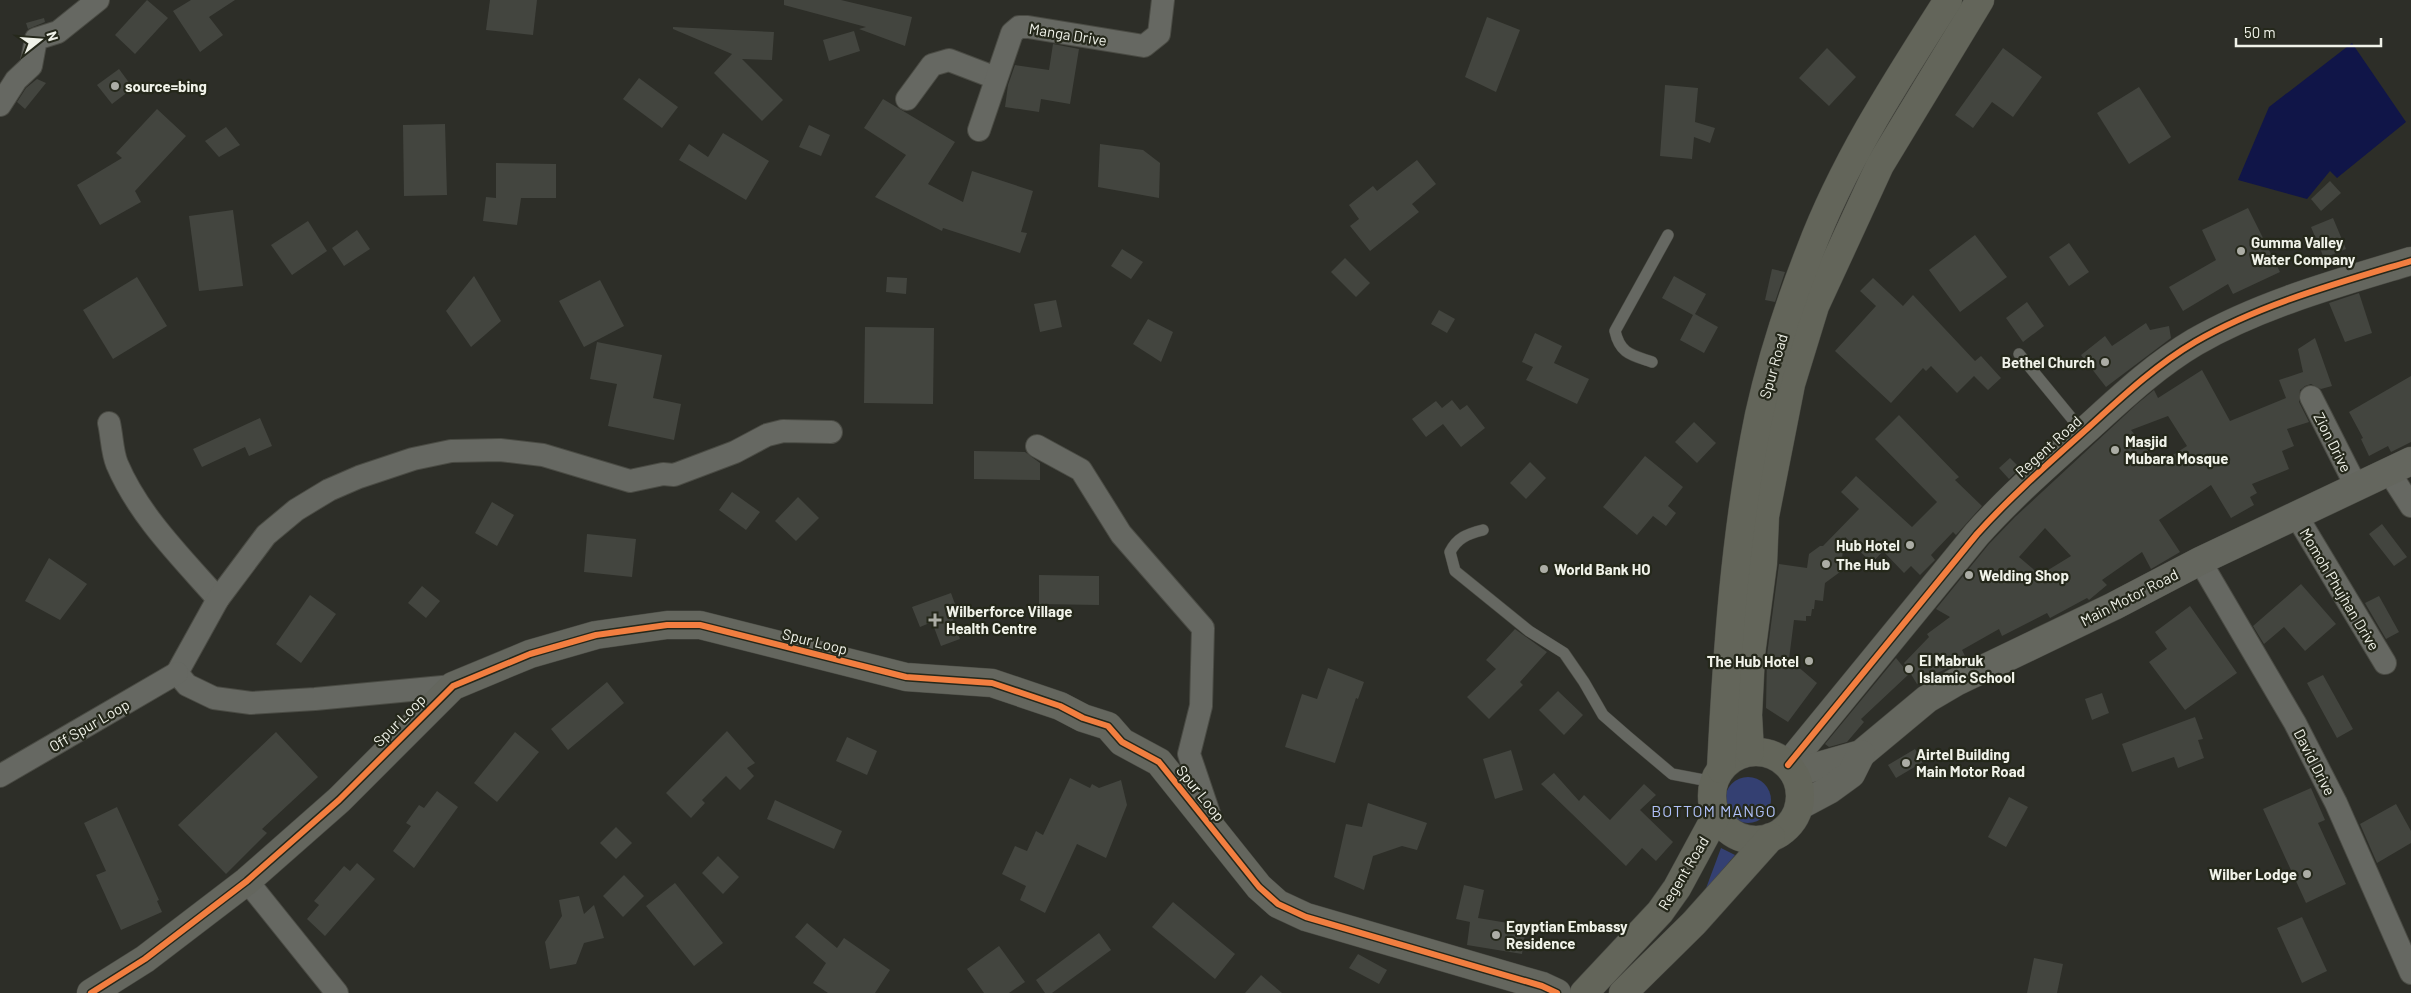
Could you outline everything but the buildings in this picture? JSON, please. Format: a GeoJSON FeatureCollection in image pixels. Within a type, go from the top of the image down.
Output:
{"type":"FeatureCollection","features":[{"type":"Feature","properties":{"kind":"main road","name":"Spur Road"},"geometry":{"type":"LineString","coordinates":[[1750,752],[1748,715],[1752,654],[1763,564],[1753,516],[1760,413],[1810,250],[1854,154],[1948,0]]}},
{"type":"Feature","properties":{"kind":"main road","name":"Spur Road"},"geometry":{"type":"LineString","coordinates":[[1717,775],[1729,635],[1753,516],[1790,384],[1815,306],[1880,165],[1980,0]]}},
{"type":"Feature","properties":{"kind":"main road"},"geometry":{"type":"LineString","coordinates":[[1623,993],[1694,923],[1772,837],[1785,829],[1795,816],[1799,806],[1800,795],[1791,769],[1772,754],[1750,752],[1730,760],[1717,775],[1712,793],[1716,816],[1730,832],[1740,837],[1750,840],[1772,837]]}},
{"type":"Feature","properties":{"kind":"main road","name":"Regent Road"},"geometry":{"type":"LineString","coordinates":[[1584,993],[1660,912],[1677,888],[1716,816]]}},
{"type":"Feature","properties":{"kind":"street"},"geometry":{"type":"LineString","coordinates":[[0,105],[16,80],[31,66],[36,39],[58,32],[98,0]]}},
{"type":"Feature","properties":{"kind":"street","name":"Manga Drive"},"geometry":{"type":"LineString","coordinates":[[979,130],[1012,33],[1019,27],[1144,46],[1159,34],[1163,0]]}},
{"type":"Feature","properties":{"kind":"street"},"geometry":{"type":"LineString","coordinates":[[907,99],[932,65],[949,60],[996,78]]}},
{"type":"Feature","properties":{"kind":"street","name":"Regent Road"},"geometry":{"type":"LineString","coordinates":[[1791,769],[1977,534],[2009,498],[2137,383],[2196,342],[2271,308],[2411,261]]}},
{"type":"Feature","properties":{"kind":"street","name":"Zion Drive"},"geometry":{"type":"LineString","coordinates":[[2311,397],[2356,486]]}},
{"type":"Feature","properties":{"kind":"street"},"geometry":{"type":"LineString","coordinates":[[109,423],[116,462],[131,492],[168,542],[218,599]]}},
{"type":"Feature","properties":{"kind":"street"},"geometry":{"type":"LineString","coordinates":[[453,686],[252,703],[214,698],[187,684],[177,673],[218,599],[266,535],[296,510],[329,490],[351,480],[413,459],[451,451],[500,450],[542,455],[630,481],[662,474],[674,475],[735,452],[767,435],[784,431],[831,432]]}},
{"type":"Feature","properties":{"kind":"street"},"geometry":{"type":"LineString","coordinates":[[1037,446],[1081,470],[1121,534],[1204,628],[1201,706],[1189,754],[1214,828]]}},
{"type":"Feature","properties":{"kind":"street"},"geometry":{"type":"LineString","coordinates":[[2400,466],[2411,506]]}},
{"type":"Feature","properties":{"kind":"street","name":"Main Motor Road"},"geometry":{"type":"LineString","coordinates":[[1799,806],[1829,790],[1850,774],[1861,754],[1927,700],[1956,682],[2114,606],[2200,561],[2400,466]]}},
{"type":"Feature","properties":{"kind":"street","name":"Momoh Phujhan Drive"},"geometry":{"type":"LineString","coordinates":[[2296,515],[2385,662]]}},
{"type":"Feature","properties":{"kind":"street","name":"David Drive"},"geometry":{"type":"LineString","coordinates":[[2200,561],[2295,723],[2336,803],[2411,973]]}},
{"type":"Feature","properties":{"kind":"street","name":"Spur Loop"},"geometry":{"type":"LineString","coordinates":[[91,993],[145,958],[247,881],[339,800],[453,686],[530,654],[596,635],[667,625],[700,625],[906,677],[992,683],[1060,706],[1083,718],[1108,726],[1122,742],[1159,762],[1259,886],[1278,904],[1306,917],[1412,946],[1542,986],[1557,993]]}},
{"type":"Feature","properties":{"kind":"street","name":"Off Spur Loop"},"geometry":{"type":"LineString","coordinates":[[0,776],[177,673]]}},
{"type":"Feature","properties":{"kind":"street","name":"Main Motor Road"},"geometry":{"type":"LineString","coordinates":[[1791,769],[1861,754]]}},
{"type":"Feature","properties":{"kind":"street"},"geometry":{"type":"LineString","coordinates":[[247,881],[337,993]]}},
{"type":"Feature","properties":{"kind":"lane"},"geometry":{"type":"LineString","coordinates":[[1652,362],[1627,352],[1618,343],[1615,331],[1668,235]]}},
{"type":"Feature","properties":{"kind":"lane"},"geometry":{"type":"LineString","coordinates":[[2019,354],[2083,432]]}},
{"type":"Feature","properties":{"kind":"lane"},"geometry":{"type":"LineString","coordinates":[[1482,530],[1467,534],[1455,544],[1450,552],[1455,571],[1529,632],[1564,653],[1603,715],[1672,774],[1717,775]]}},
{"type":"Feature","properties":{"kind":"shaded area"},"geometry":{"type":"Polygon","coordinates":[[[2352,43],[2406,122],[2337,178],[2330,171],[2307,199],[2238,180],[2269,107],[2352,43]]]}},
{"type":"Feature","properties":{"kind":"shaded area"},"geometry":{"type":"Polygon","coordinates":[[[1753,777],[1765,783],[1770,791],[1770,809],[1765,817],[1757,822],[1743,823],[1731,817],[1726,809],[1725,795],[1731,783],[1739,778],[1753,777]]]}},
{"type":"Feature","properties":{"kind":"shaded area"},"geometry":{"type":"Polygon","coordinates":[[[1721,848],[1735,855],[1705,891],[1721,848]]]}},
{"type":"Feature","properties":{"kind":"cycle path"},"geometry":{"type":"LineString","coordinates":[[1788,765],[1977,534],[2046,466],[2153,371],[2195,342],[2246,316],[2273,305],[2411,261]]}},
{"type":"Feature","properties":{"kind":"cycle path"},"geometry":{"type":"LineString","coordinates":[[91,993],[145,959],[247,881],[339,800],[453,686],[530,654],[596,635],[667,625],[700,625],[906,677],[992,683],[1060,706],[1083,718],[1108,726],[1122,742],[1159,762],[1259,887],[1278,904],[1306,917],[1542,986],[1557,993]]}},
{"type":"Feature","properties":{"kind":"place","name":"source=bing"},"geometry":{"type":"Point","coordinates":[115,86]}},
{"type":"Feature","properties":{"kind":"place","name":"Gumma Valley Water Company"},"geometry":{"type":"Point","coordinates":[2241,251]}},
{"type":"Feature","properties":{"kind":"place","name":"Bethel Church"},"geometry":{"type":"Point","coordinates":[2105,362]}},
{"type":"Feature","properties":{"kind":"place","name":"Masjid Mubara Mosque"},"geometry":{"type":"Point","coordinates":[2115,450]}},
{"type":"Feature","properties":{"kind":"place","name":"Hub Hotel"},"geometry":{"type":"Point","coordinates":[1910,545]}},
{"type":"Feature","properties":{"kind":"place","name":"The Hub"},"geometry":{"type":"Point","coordinates":[1826,564]}},
{"type":"Feature","properties":{"kind":"place","name":"World Bank HO"},"geometry":{"type":"Point","coordinates":[1544,569]}},
{"type":"Feature","properties":{"kind":"place","name":"Welding Shop"},"geometry":{"type":"Point","coordinates":[1969,575]}},
{"type":"Feature","properties":{"kind":"place","name":"Wilberforce Village Health Centre"},"geometry":{"type":"Point","coordinates":[935,620]}},
{"type":"Feature","properties":{"kind":"place","name":"The Hub Hotel"},"geometry":{"type":"Point","coordinates":[1809,661]}},
{"type":"Feature","properties":{"kind":"place","name":"El Mabruk Islamic School"},"geometry":{"type":"Point","coordinates":[1909,669]}},
{"type":"Feature","properties":{"kind":"place","name":"Airtel Building Main Motor Road"},"geometry":{"type":"Point","coordinates":[1906,763]}},
{"type":"Feature","properties":{"kind":"place","name":"Wilber Lodge"},"geometry":{"type":"Point","coordinates":[2307,874]}},
{"type":"Feature","properties":{"kind":"place","name":"Egyptian Embassy Residence"},"geometry":{"type":"Point","coordinates":[1496,935]}},
{"type":"Feature","properties":{"kind":"district","name":"BOTTOM MANGO"},"geometry":{"type":"Point","coordinates":[1714,810]}}]}
